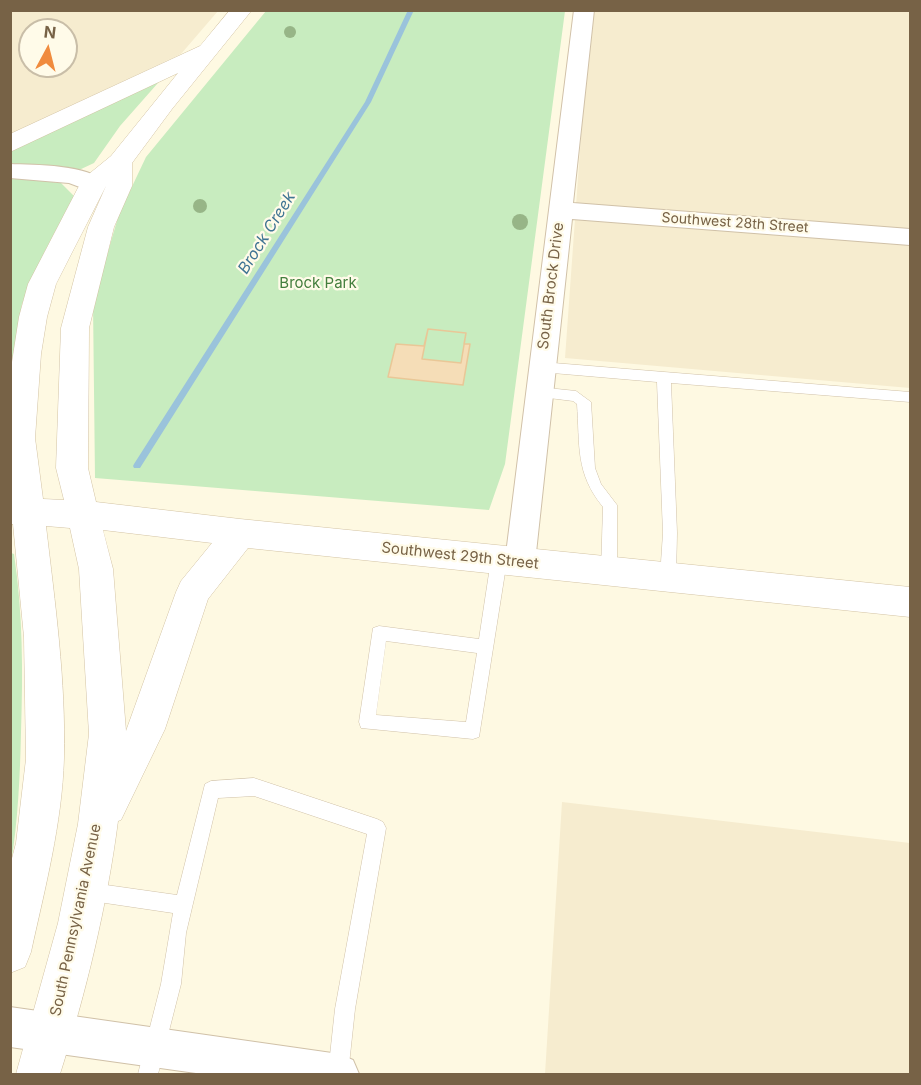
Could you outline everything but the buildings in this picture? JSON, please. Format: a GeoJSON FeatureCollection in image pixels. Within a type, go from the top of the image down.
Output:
{"type":"FeatureCollection","features":[{"type":"Feature","properties":{"kind":"main road"},"geometry":{"type":"LineString","coordinates":[[10,952],[36,843],[45,759],[42,637],[19,511],[15,444],[33,317],[42,284],[93,184],[120,162],[242,10]]}},
{"type":"Feature","properties":{"kind":"main road"},"geometry":{"type":"LineString","coordinates":[[10,144],[210,48]]}},
{"type":"Feature","properties":{"kind":"main road","name":"South Pennsylvania Avenue"},"geometry":{"type":"LineString","coordinates":[[38,1074],[31,1030],[85,891],[98,824],[108,734],[96,569],[72,468],[75,328],[101,227],[119,186],[120,162]]}},
{"type":"Feature","properties":{"kind":"main road","name":"Southwest 29th Street"},"geometry":{"type":"LineString","coordinates":[[19,511],[117,517],[240,533],[910,603]]}},
{"type":"Feature","properties":{"kind":"main road"},"geometry":{"type":"LineString","coordinates":[[98,824],[147,729],[193,592],[240,533]]}},
{"type":"Feature","properties":{"kind":"street","name":"South Brock Drive"},"geometry":{"type":"LineString","coordinates":[[509,561],[538,392],[584,10]]}},
{"type":"Feature","properties":{"kind":"street"},"geometry":{"type":"LineString","coordinates":[[10,171],[72,176],[93,184]]}},
{"type":"Feature","properties":{"kind":"street","name":"Southwest 28th Street"},"geometry":{"type":"LineString","coordinates":[[560,210],[910,237]]}},
{"type":"Feature","properties":{"kind":"street"},"geometry":{"type":"LineString","coordinates":[[31,1030],[152,1061],[338,1074]]}},
{"type":"Feature","properties":{"kind":"lane"},"geometry":{"type":"LineString","coordinates":[[541,367],[910,397]]}},
{"type":"Feature","properties":{"kind":"lane"},"geometry":{"type":"LineString","coordinates":[[664,376],[670,533],[668,577]]}},
{"type":"Feature","properties":{"kind":"lane"},"geometry":{"type":"LineString","coordinates":[[538,392],[576,396],[584,402],[588,468],[595,487],[610,505],[609,572]]}},
{"type":"Feature","properties":{"kind":"lane"},"geometry":{"type":"LineString","coordinates":[[486,647],[379,633],[367,722],[473,731],[486,647],[509,561]]}},
{"type":"Feature","properties":{"kind":"lane"},"geometry":{"type":"LineString","coordinates":[[152,1061],[171,984],[183,905],[211,790],[254,787],[377,828],[345,1009],[338,1074]]}},
{"type":"Feature","properties":{"kind":"lane"},"geometry":{"type":"LineString","coordinates":[[85,891],[183,905]]}},
{"type":"Feature","properties":{"kind":"shaded area"},"geometry":{"type":"Polygon","coordinates":[[[10,11],[218,11],[181,54],[11,134],[10,11]]]}},
{"type":"Feature","properties":{"kind":"shaded area"},"geometry":{"type":"Polygon","coordinates":[[[590,11],[910,11],[910,388],[565,358],[590,11]]]}},
{"type":"Feature","properties":{"kind":"shaded area"},"geometry":{"type":"Polygon","coordinates":[[[562,802],[910,843],[910,1074],[545,1074],[562,802]]]}},
{"type":"Feature","properties":{"kind":"green space","name":"Brock Park"},"geometry":{"type":"Polygon","coordinates":[[[266,11],[565,11],[505,464],[489,510],[95,478],[93,303],[119,214],[146,157],[266,11]]]}},
{"type":"Feature","properties":{"kind":"green space"},"geometry":{"type":"Polygon","coordinates":[[[165,75],[120,126],[94,163],[79,170],[11,165],[11,150],[165,75]]]}},
{"type":"Feature","properties":{"kind":"green space"},"geometry":{"type":"Polygon","coordinates":[[[11,177],[61,183],[74,196],[45,251],[22,304],[11,368],[11,177]]]}},
{"type":"Feature","properties":{"kind":"green space"},"geometry":{"type":"Polygon","coordinates":[[[11,553],[14,554],[21,621],[22,710],[19,782],[11,864],[11,553]]]}},
{"type":"Feature","properties":{"kind":"waterway","name":"Brock Creek"},"geometry":{"type":"LineString","coordinates":[[137,466],[368,102],[411,10]]}}]}
